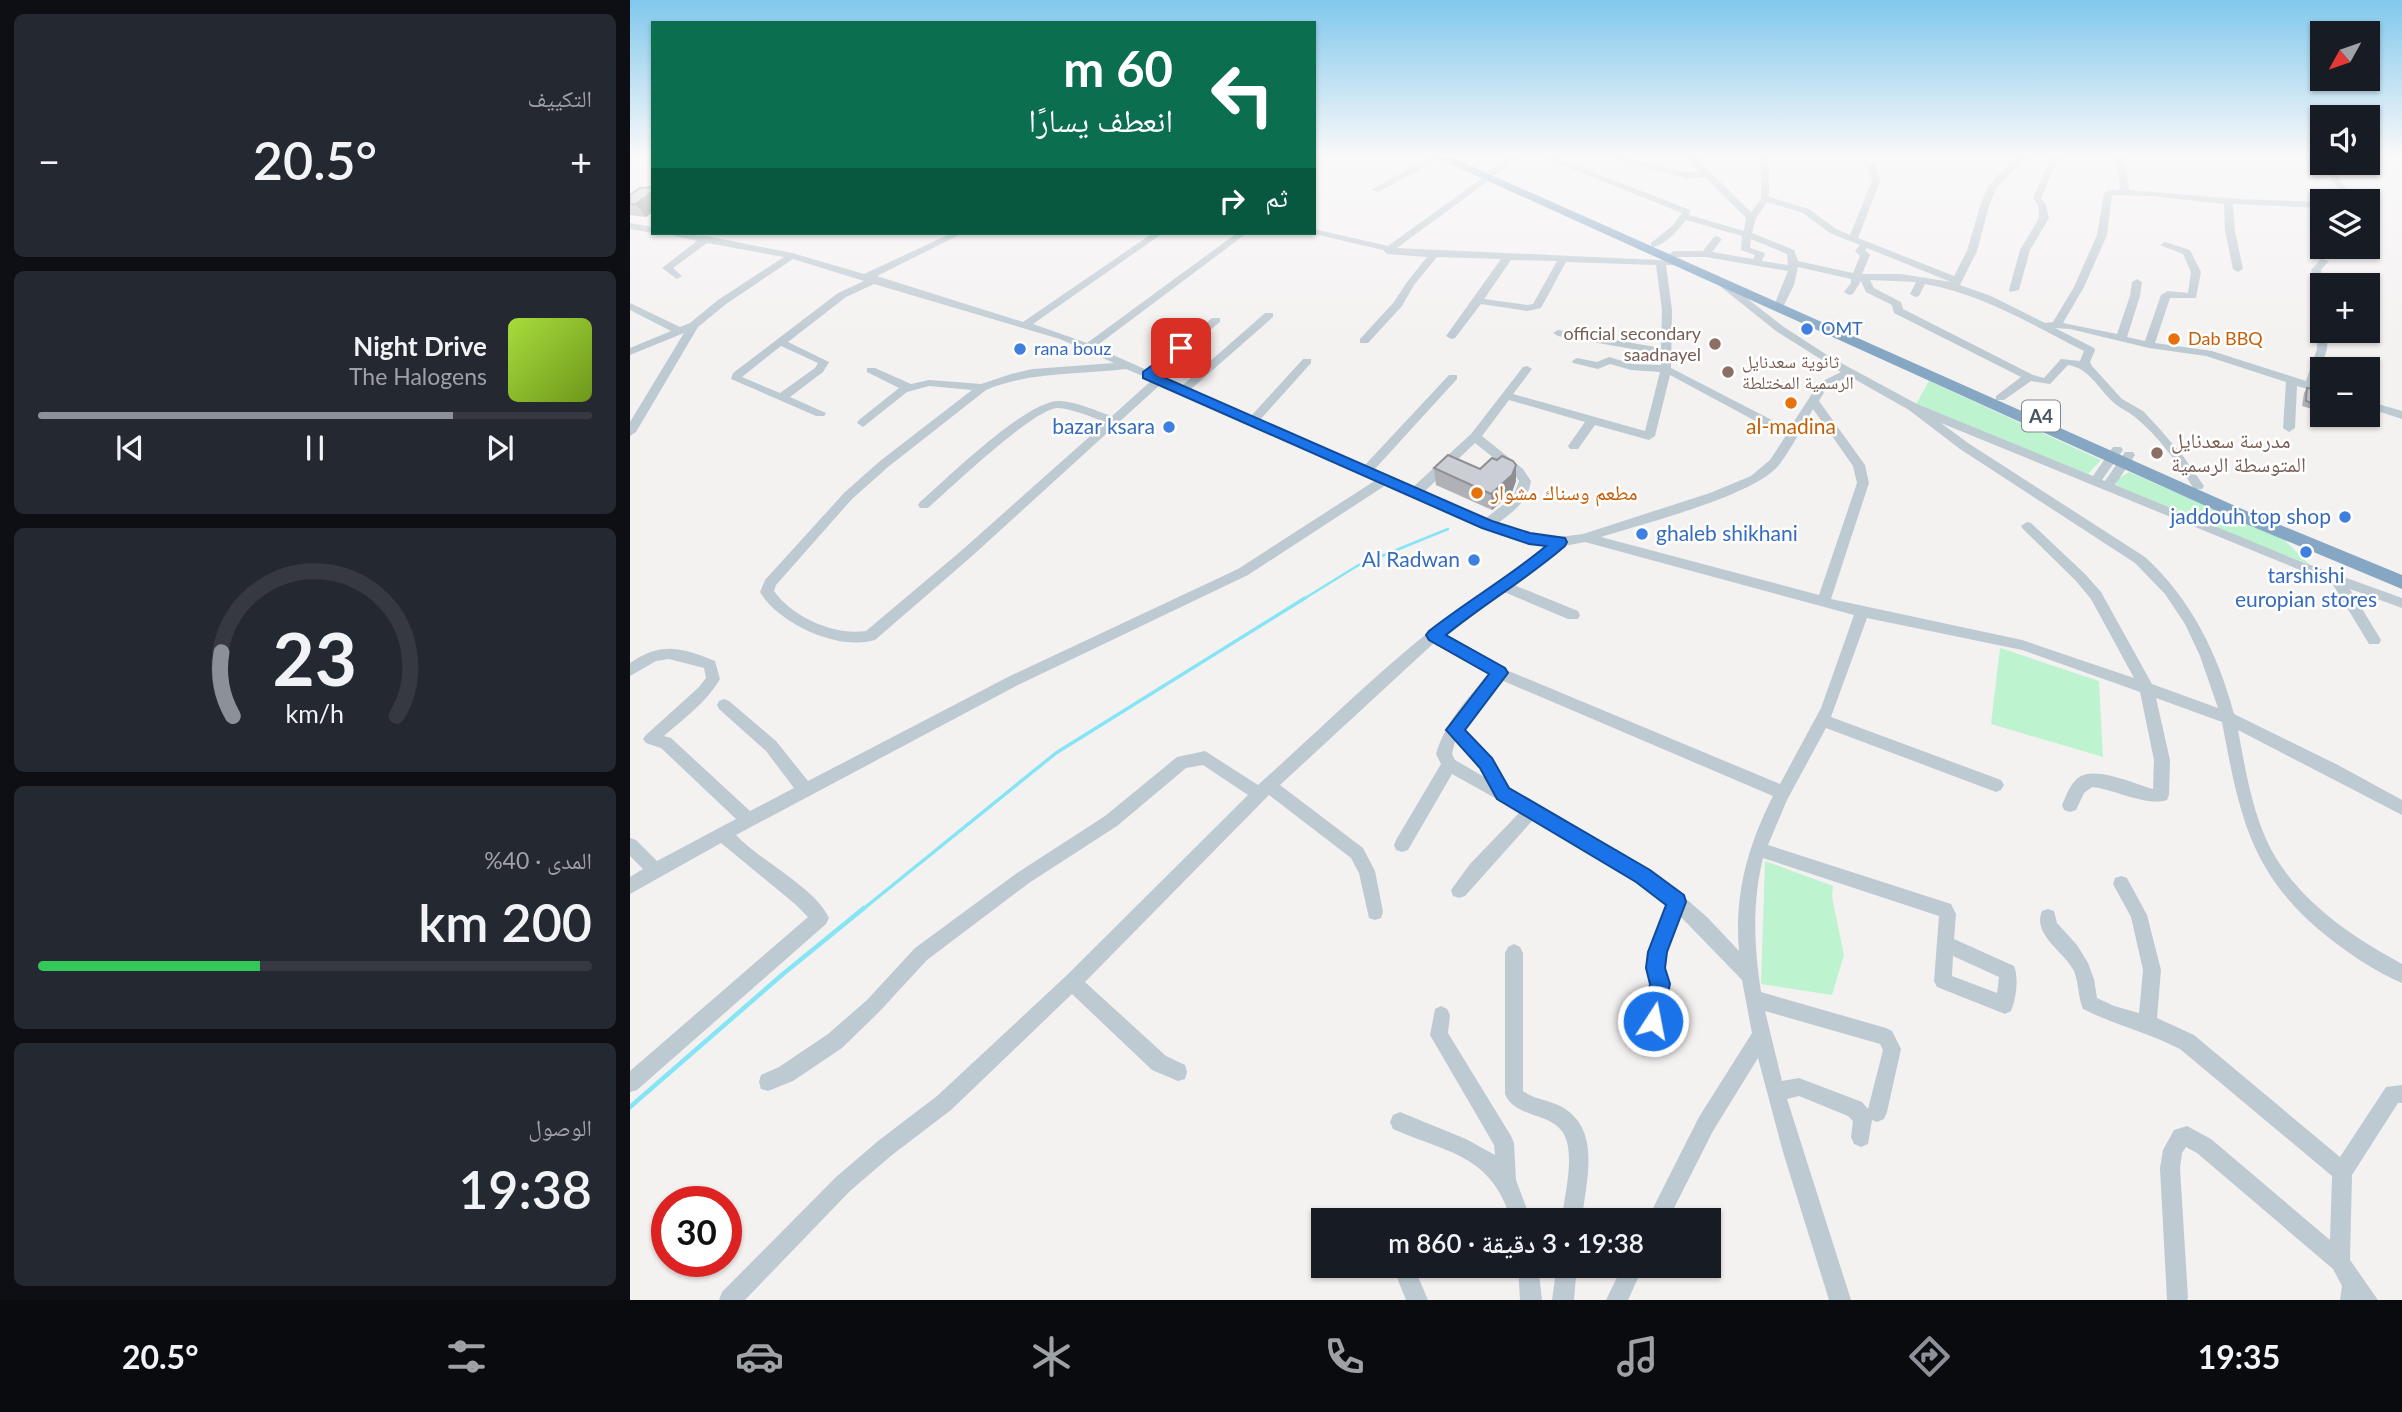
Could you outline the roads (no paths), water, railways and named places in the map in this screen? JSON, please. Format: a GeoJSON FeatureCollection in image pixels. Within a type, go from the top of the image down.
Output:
{"type":"FeatureCollection","features":[{"type":"Feature","properties":{"kind":"highway","name":"A4"},"geometry":{"type":"LineString","coordinates":[[1585,218],[2000,398],[2304,543],[2402,582]]}},
{"type":"Feature","properties":{"kind":"highway","name":"A4"},"geometry":{"type":"LineString","coordinates":[[1589,218],[1654,245],[1719,281],[2120,456],[2198,486],[2402,574]]}},
{"type":"Feature","properties":{"kind":"street"},"geometry":{"type":"LineString","coordinates":[[1387,251],[1433,218]]}},
{"type":"Feature","properties":{"kind":"street"},"geometry":{"type":"LineString","coordinates":[[1654,245],[1685,218]]}},
{"type":"Feature","properties":{"kind":"street"},"geometry":{"type":"LineString","coordinates":[[1688,218],[1749,235],[1790,251],[1793,266],[1789,286],[1780,303]]}},
{"type":"Feature","properties":{"kind":"street"},"geometry":{"type":"LineString","coordinates":[[1751,218],[1746,250],[1760,253],[1757,263]]}},
{"type":"Feature","properties":{"kind":"street"},"geometry":{"type":"LineString","coordinates":[[1815,218],[1827,227],[1956,283],[2090,350],[2085,362],[2087,368]]}},
{"type":"Feature","properties":{"kind":"street"},"geometry":{"type":"LineString","coordinates":[[1853,239],[1861,218]]}},
{"type":"Feature","properties":{"kind":"street"},"geometry":{"type":"LineString","coordinates":[[1956,283],[1974,248],[1980,218]]}},
{"type":"Feature","properties":{"kind":"street"},"geometry":{"type":"LineString","coordinates":[[2014,290],[2025,250],[2044,218]]}},
{"type":"Feature","properties":{"kind":"street"},"geometry":{"type":"LineString","coordinates":[[2057,324],[2079,287],[2102,235],[2104,218]]}},
{"type":"Feature","properties":{"kind":"street"},"geometry":{"type":"LineString","coordinates":[[2229,218],[2238,269]]}},
{"type":"Feature","properties":{"kind":"street"},"geometry":{"type":"LineString","coordinates":[[630,226],[651,230]]}},
{"type":"Feature","properties":{"kind":"street"},"geometry":{"type":"LineString","coordinates":[[1316,233],[1387,251],[1661,264],[1677,258],[1706,254],[1860,277],[1956,283]]}},
{"type":"Feature","properties":{"kind":"street"},"geometry":{"type":"LineString","coordinates":[[681,235],[792,256],[1025,325],[1087,348],[1487,524],[1529,538],[1560,542],[1584,538],[1714,496],[1755,479],[1768,470],[1823,385],[1826,359]]}},
{"type":"Feature","properties":{"kind":"street"},"geometry":{"type":"LineString","coordinates":[[720,242],[729,235]]}},
{"type":"Feature","properties":{"kind":"street"},"geometry":{"type":"LineString","coordinates":[[820,413],[736,379],[737,375],[842,295],[951,235]]}},
{"type":"Feature","properties":{"kind":"street"},"geometry":{"type":"LineString","coordinates":[[1025,325],[1155,235]]}},
{"type":"Feature","properties":{"kind":"street"},"geometry":{"type":"LineString","coordinates":[[1087,348],[1240,235]]}},
{"type":"Feature","properties":{"kind":"street"},"geometry":{"type":"LineString","coordinates":[[677,276],[667,268],[706,239]]}},
{"type":"Feature","properties":{"kind":"street"},"geometry":{"type":"LineString","coordinates":[[1706,254],[1717,239]]}},
{"type":"Feature","properties":{"kind":"street"},"geometry":{"type":"LineString","coordinates":[[1849,292],[1860,277],[1865,255],[1860,251],[1864,244]]}},
{"type":"Feature","properties":{"kind":"street"},"geometry":{"type":"LineString","coordinates":[[2149,345],[2165,297],[2168,294],[2192,296],[2196,275],[2186,251],[2165,245]]}},
{"type":"Feature","properties":{"kind":"street"},"geometry":{"type":"LineString","coordinates":[[1364,341],[1398,304],[1435,253]]}},
{"type":"Feature","properties":{"kind":"street"},"geometry":{"type":"LineString","coordinates":[[1451,336],[1509,255]]}},
{"type":"Feature","properties":{"kind":"street"},"geometry":{"type":"LineString","coordinates":[[630,432],[694,325],[722,302],[792,256]]}},
{"type":"Feature","properties":{"kind":"street"},"geometry":{"type":"LineString","coordinates":[[1478,301],[1527,309],[1534,307],[1563,259]]}},
{"type":"Feature","properties":{"kind":"street"},"geometry":{"type":"LineString","coordinates":[[2316,273],[2324,261]]}},
{"type":"Feature","properties":{"kind":"street"},"geometry":{"type":"LineString","coordinates":[[1507,396],[1648,436],[1666,369],[1667,310],[1661,264]]}},
{"type":"Feature","properties":{"kind":"street"},"geometry":{"type":"LineString","coordinates":[[1860,277],[1870,290],[1897,304],[1899,311],[2029,377],[2048,381],[2065,361],[2087,368],[2102,380],[2114,398],[2143,419],[2188,468],[2198,486]]}},
{"type":"Feature","properties":{"kind":"street"},"geometry":{"type":"LineString","coordinates":[[1914,294],[1922,280]]}},
{"type":"Feature","properties":{"kind":"street"},"geometry":{"type":"LineString","coordinates":[[1719,281],[1773,324],[1826,359],[1913,407],[2101,485],[2402,603]]}},
{"type":"Feature","properties":{"kind":"street"},"geometry":{"type":"LineString","coordinates":[[2121,339],[2136,296],[2137,282]]}},
{"type":"Feature","properties":{"kind":"street"},"geometry":{"type":"LineString","coordinates":[[630,306],[677,330]]}},
{"type":"Feature","properties":{"kind":"street"},"geometry":{"type":"LineString","coordinates":[[1183,391],[1269,315]]}},
{"type":"Feature","properties":{"kind":"street"},"geometry":{"type":"LineString","coordinates":[[1127,366],[1023,375],[997,380],[982,388],[884,464],[848,496],[770,583],[767,592],[769,597],[785,610],[840,637],[858,639],[870,636],[966,554],[1113,420],[1153,378],[1216,320]]}},
{"type":"Feature","properties":{"kind":"street"},"geometry":{"type":"LineString","coordinates":[[2043,325],[2057,324],[2149,345],[2208,353],[2310,386]]}},
{"type":"Feature","properties":{"kind":"street"},"geometry":{"type":"LineString","coordinates":[[630,352],[694,325]]}},
{"type":"Feature","properties":{"kind":"street"},"geometry":{"type":"LineString","coordinates":[[1558,333],[1666,352]]}},
{"type":"Feature","properties":{"kind":"street"},"geometry":{"type":"LineString","coordinates":[[780,342],[824,362],[820,370],[783,397]]}},
{"type":"Feature","properties":{"kind":"street"},"geometry":{"type":"LineString","coordinates":[[1577,360],[1598,366],[1609,360],[1631,367],[1666,369],[1791,435]]}},
{"type":"Feature","properties":{"kind":"street"},"geometry":{"type":"LineString","coordinates":[[1252,421],[1307,361]]}},
{"type":"Feature","properties":{"kind":"street"},"geometry":{"type":"LineString","coordinates":[[1415,493],[1475,437],[1527,369]]}},
{"type":"Feature","properties":{"kind":"street"},"geometry":{"type":"LineString","coordinates":[[871,370],[909,388]]}},
{"type":"Feature","properties":{"kind":"street"},"geometry":{"type":"LineString","coordinates":[[1823,385],[1849,372]]}},
{"type":"Feature","properties":{"kind":"street"},"geometry":{"type":"LineString","coordinates":[[1367,470],[1453,377]]}},
{"type":"Feature","properties":{"kind":"street"},"geometry":{"type":"LineString","coordinates":[[2000,398],[2029,377]]}},
{"type":"Feature","properties":{"kind":"street"},"geometry":{"type":"LineString","coordinates":[[2289,428],[2292,381]]}},
{"type":"Feature","properties":{"kind":"street"},"geometry":{"type":"LineString","coordinates":[[863,423],[909,388],[929,383],[982,388]]}},
{"type":"Feature","properties":{"kind":"street"},"geometry":{"type":"LineString","coordinates":[[1813,401],[1859,465],[1863,483],[1823,602]]}},
{"type":"Feature","properties":{"kind":"street"},"geometry":{"type":"LineString","coordinates":[[924,505],[1048,405],[1058,404],[1113,420]]}},
{"type":"Feature","properties":{"kind":"street"},"geometry":{"type":"LineString","coordinates":[[1913,407],[1947,435],[2140,560],[2176,597],[2196,634],[2228,718],[2254,830],[2267,857],[2283,881],[2325,924],[2355,946],[2402,974]]}},
{"type":"Feature","properties":{"kind":"street"},"geometry":{"type":"LineString","coordinates":[[2380,408],[2402,415]]}},
{"type":"Feature","properties":{"kind":"street"},"geometry":{"type":"LineString","coordinates":[[1574,446],[1592,421]]}},
{"type":"Feature","properties":{"kind":"street"},"geometry":{"type":"LineString","coordinates":[[1475,437],[1519,472],[1525,481],[1523,493],[1487,524]]}},
{"type":"Feature","properties":{"kind":"street"},"geometry":{"type":"LineString","coordinates":[[1995,465],[2014,449]]}},
{"type":"Feature","properties":{"kind":"street"},"geometry":{"type":"LineString","coordinates":[[2101,485],[2120,456]]}},
{"type":"Feature","properties":{"kind":"street"},"geometry":{"type":"LineString","coordinates":[[630,886],[655,870],[1013,681],[1243,572],[1387,479]]}},
{"type":"Feature","properties":{"kind":"street"},"geometry":{"type":"LineString","coordinates":[[2027,526],[2096,596],[2147,689],[2162,760],[2163,792],[2154,796],[2088,780],[2070,805]]}},
{"type":"Feature","properties":{"kind":"street"},"geometry":{"type":"LineString","coordinates":[[1617,527],[1628,549]]}},
{"type":"Feature","properties":{"kind":"street"},"geometry":{"type":"LineString","coordinates":[[1584,538],[1862,612],[2022,645],[2228,718],[2402,808]]}},
{"type":"Feature","properties":{"kind":"street"},"geometry":{"type":"LineString","coordinates":[[730,1300],[844,1184],[884,1148],[944,1103],[1072,982],[1264,790],[1434,635],[1468,608],[1504,586],[1560,542]]}},
{"type":"Feature","properties":{"kind":"street"},"geometry":{"type":"LineString","coordinates":[[2336,578],[2375,640]]}},
{"type":"Feature","properties":{"kind":"street"},"geometry":{"type":"LineString","coordinates":[[1504,586],[1573,615]]}},
{"type":"Feature","properties":{"kind":"street"},"geometry":{"type":"LineString","coordinates":[[1840,1300],[1786,1134],[1761,1035],[1750,976],[1747,902],[1758,849],[1781,792],[1822,720],[1862,612]]}},
{"type":"Feature","properties":{"kind":"street"},"geometry":{"type":"LineString","coordinates":[[1434,635],[1499,673],[1781,792]]}},
{"type":"Feature","properties":{"kind":"street"},"geometry":{"type":"LineString","coordinates":[[630,670],[664,652],[677,652],[710,665],[713,679],[704,691],[651,739],[666,743],[749,821]]}},
{"type":"Feature","properties":{"kind":"street"},"geometry":{"type":"LineString","coordinates":[[1499,673],[1454,730],[1444,754],[1449,765],[1532,810],[1643,876],[1677,902],[1750,976]]}},
{"type":"Feature","properties":{"kind":"street"},"geometry":{"type":"LineString","coordinates":[[724,705],[771,746],[805,790]]}},
{"type":"Feature","properties":{"kind":"street"},"geometry":{"type":"LineString","coordinates":[[1822,720],[1996,786]]}},
{"type":"Feature","properties":{"kind":"street"},"geometry":{"type":"LineString","coordinates":[[1454,730],[1486,763],[1503,794]]}},
{"type":"Feature","properties":{"kind":"street"},"geometry":{"type":"LineString","coordinates":[[768,1082],[786,1074],[829,1046],[866,1013],[921,954],[1023,878],[1111,821],[1182,762],[1205,758],[1264,790],[1357,853],[1367,871],[1375,912]]}},
{"type":"Feature","properties":{"kind":"street"},"geometry":{"type":"LineString","coordinates":[[1402,845],[1449,765]]}},
{"type":"Feature","properties":{"kind":"street"},"geometry":{"type":"LineString","coordinates":[[1459,890],[1477,865],[1496,850],[1532,810]]}},
{"type":"Feature","properties":{"kind":"street"},"geometry":{"type":"LineString","coordinates":[[630,1083],[820,918],[801,898],[727,838],[730,830]]}},
{"type":"Feature","properties":{"kind":"street"},"geometry":{"type":"LineString","coordinates":[[630,845],[655,870]]}},
{"type":"Feature","properties":{"kind":"street"},"geometry":{"type":"LineString","coordinates":[[1758,849],[1943,909],[1948,914],[1945,944]]}},
{"type":"Feature","properties":{"kind":"street"},"geometry":{"type":"LineString","coordinates":[[2121,884],[2139,915],[2152,970],[2147,1024]]}},
{"type":"Feature","properties":{"kind":"street"},"geometry":{"type":"LineString","coordinates":[[1653,1021],[1660,984],[1656,968],[1658,952],[1677,902]]}},
{"type":"Feature","properties":{"kind":"street"},"geometry":{"type":"LineString","coordinates":[[2048,917],[2048,927],[2078,958],[2089,988],[2089,1003],[2112,1014],[2173,1034],[2197,1050],[2342,1172]]}},
{"type":"Feature","properties":{"kind":"street"},"geometry":{"type":"LineString","coordinates":[[1514,953],[1514,1094],[1522,1102],[1555,1113],[1576,1131],[1578,1164],[1573,1208]]}},
{"type":"Feature","properties":{"kind":"street"},"geometry":{"type":"LineString","coordinates":[[1072,982],[1159,1063],[1178,1072]]}},
{"type":"Feature","properties":{"kind":"street"},"geometry":{"type":"LineString","coordinates":[[1755,999],[1886,1037],[1892,1049],[1877,1112]]}},
{"type":"Feature","properties":{"kind":"street"},"geometry":{"type":"LineString","coordinates":[[1441,1015],[1440,1035],[1504,1143],[1506,1180]]}},
{"type":"Feature","properties":{"kind":"street"},"geometry":{"type":"LineString","coordinates":[[1663,1208],[1706,1124],[1761,1035]]}},
{"type":"Feature","properties":{"kind":"street"},"geometry":{"type":"LineString","coordinates":[[1775,1091],[1799,1087],[1855,1110],[1863,1118],[1861,1137]]}},
{"type":"Feature","properties":{"kind":"street"},"geometry":{"type":"LineString","coordinates":[[2340,1262],[2342,1172],[2393,1094],[2402,1094]]}},
{"type":"Feature","properties":{"kind":"street"},"geometry":{"type":"LineString","coordinates":[[1400,1122],[1494,1164],[1506,1180],[1516,1208]]}},
{"type":"Feature","properties":{"kind":"street"},"geometry":{"type":"LineString","coordinates":[[2177,1298],[2170,1168],[2173,1150],[2181,1137],[2187,1136],[2204,1146],[2340,1262],[2357,1295]]}},
{"type":"Feature","properties":{"kind":"street"},"geometry":{"type":"LineString","coordinates":[[1408,1278],[1417,1300]]}},
{"type":"Feature","properties":{"kind":"street"},"geometry":{"type":"LineString","coordinates":[[1529,1278],[1531,1300]]}},
{"type":"Feature","properties":{"kind":"street"},"geometry":{"type":"LineString","coordinates":[[1563,1300],[1566,1278]]}},
{"type":"Feature","properties":{"kind":"street"},"geometry":{"type":"LineString","coordinates":[[1617,1300],[1628,1278]]}},
{"type":"Feature","properties":{"kind":"waterway"},"geometry":{"type":"LineString","coordinates":[[1302,600],[1357,566],[1448,529]]}},
{"type":"Feature","properties":{"kind":"waterway"},"geometry":{"type":"LineString","coordinates":[[862,910],[1056,753],[1305,598]]}},
{"type":"Feature","properties":{"kind":"waterway"},"geometry":{"type":"LineString","coordinates":[[630,1107],[783,974],[864,908]]}},
{"type":"Feature","properties":{"kind":"place","name":"OMT"},"geometry":{"type":"Point","coordinates":[1807,329]}},
{"type":"Feature","properties":{"kind":"place","name":"Dab BBQ"},"geometry":{"type":"Point","coordinates":[2174,339]}},
{"type":"Feature","properties":{"kind":"place","name":"official secondary saadnayel"},"geometry":{"type":"Point","coordinates":[1715,344]}},
{"type":"Feature","properties":{"kind":"place","name":"rana bouz"},"geometry":{"type":"Point","coordinates":[1020,349]}},
{"type":"Feature","properties":{"kind":"place","name":"ثانوية سعدنايل الرسمية المختلطة"},"geometry":{"type":"Point","coordinates":[1728,372]}},
{"type":"Feature","properties":{"kind":"place","name":"al-madina"},"geometry":{"type":"Point","coordinates":[1791,403]}},
{"type":"Feature","properties":{"kind":"place","name":"bazar ksara"},"geometry":{"type":"Point","coordinates":[1169,427]}},
{"type":"Feature","properties":{"kind":"place","name":"مدرسة سعدنايل المتوسطة الرسمية"},"geometry":{"type":"Point","coordinates":[2157,453]}},
{"type":"Feature","properties":{"kind":"place","name":"مطعم وسناك مشوار"},"geometry":{"type":"Point","coordinates":[1477,493]}},
{"type":"Feature","properties":{"kind":"place","name":"jaddouh top shop"},"geometry":{"type":"Point","coordinates":[2345,517]}},
{"type":"Feature","properties":{"kind":"place","name":"ghaleb shikhani"},"geometry":{"type":"Point","coordinates":[1642,534]}},
{"type":"Feature","properties":{"kind":"place","name":"tarshishi europian stores"},"geometry":{"type":"Point","coordinates":[2306,552]}},
{"type":"Feature","properties":{"kind":"place","name":"Al Radwan"},"geometry":{"type":"Point","coordinates":[1474,560]}}]}
